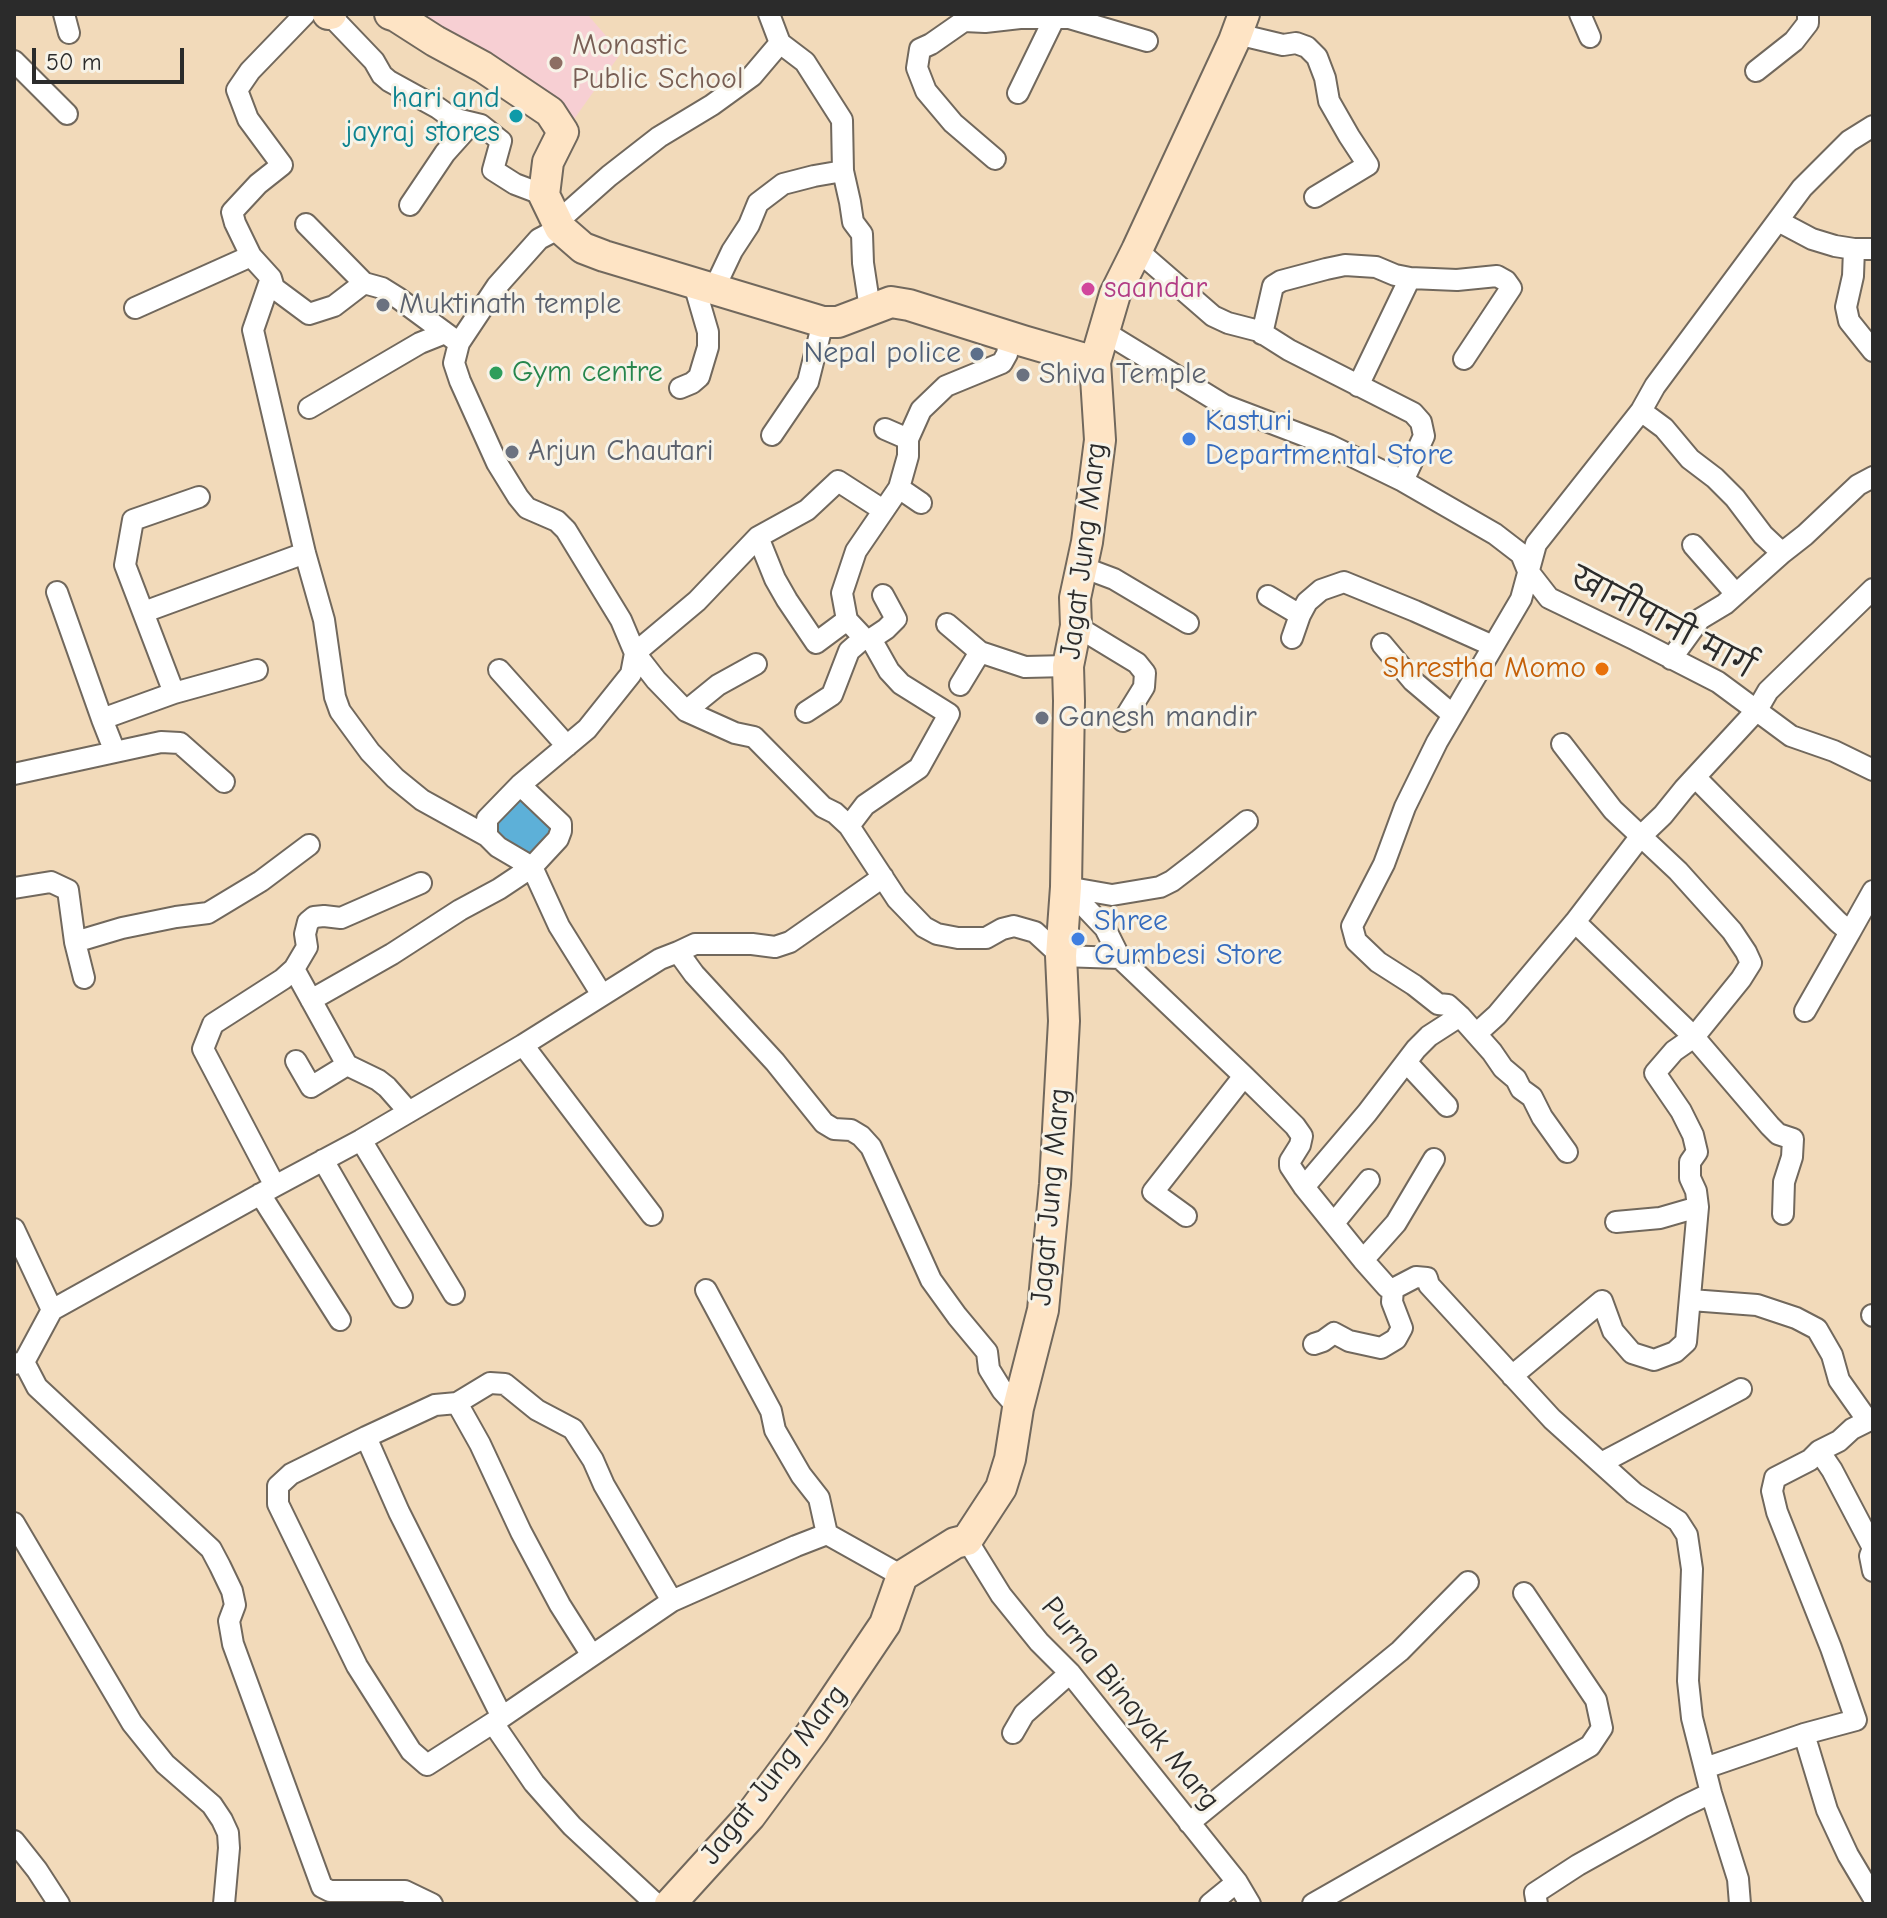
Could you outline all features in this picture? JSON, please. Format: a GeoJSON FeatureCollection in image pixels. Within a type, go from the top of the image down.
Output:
{"type":"FeatureCollection","features":[{"type":"Feature","properties":{"kind":"street"},"geometry":{"type":"LineString","coordinates":[[305,14],[250,71],[237,90],[248,119],[282,165],[258,184],[232,212],[251,256],[271,278],[274,288],[309,314],[334,306],[364,283]]}},
{"type":"Feature","properties":{"kind":"street"},"geometry":{"type":"LineString","coordinates":[[330,14],[389,81],[452,118],[481,125],[501,141],[493,170],[515,184],[544,195]]}},
{"type":"Feature","properties":{"kind":"street"},"geometry":{"type":"LineString","coordinates":[[769,14],[780,43],[805,62],[842,120],[843,171],[853,222],[862,234],[870,309]]}},
{"type":"Feature","properties":{"kind":"street"},"geometry":{"type":"LineString","coordinates":[[1580,14],[1590,37]]}},
{"type":"Feature","properties":{"kind":"street"},"geometry":{"type":"LineString","coordinates":[[1756,71],[1794,41],[1808,23],[1808,14]]}},
{"type":"Feature","properties":{"kind":"street"},"geometry":{"type":"LineString","coordinates":[[395,15],[483,67],[550,112],[563,132],[548,162],[544,195],[558,226],[583,248],[823,322],[838,322],[891,302],[1095,362]]}},
{"type":"Feature","properties":{"kind":"street"},"geometry":{"type":"LineString","coordinates":[[995,159],[944,113],[926,91],[917,68],[920,49],[931,44],[961,17],[985,22],[1069,18],[1147,41]]}},
{"type":"Feature","properties":{"kind":"street"},"geometry":{"type":"LineString","coordinates":[[1018,93],[1054,19]]}},
{"type":"Feature","properties":{"kind":"street"},"geometry":{"type":"LineString","coordinates":[[1240,24],[1283,45],[1296,43],[1307,47],[1317,57],[1329,101],[1368,165],[1315,197]]}},
{"type":"Feature","properties":{"kind":"street","name":"Jagat Jung Marg"},"geometry":{"type":"LineString","coordinates":[[967,1540],[1001,1488],[1043,1310],[1055,1184],[1064,1021],[1061,956],[1066,887],[1068,666],[1076,626],[1075,598],[1087,542],[1100,440],[1095,362],[1115,294],[1240,24]]}},
{"type":"Feature","properties":{"kind":"street"},"geometry":{"type":"LineString","coordinates":[[309,408],[420,343],[452,338],[539,239],[558,226],[609,176],[659,137],[752,76],[780,43]]}},
{"type":"Feature","properties":{"kind":"street"},"geometry":{"type":"LineString","coordinates":[[14,61],[67,114]]}},
{"type":"Feature","properties":{"kind":"street"},"geometry":{"type":"LineString","coordinates":[[410,205],[445,153],[471,124]]}},
{"type":"Feature","properties":{"kind":"street"},"geometry":{"type":"LineString","coordinates":[[1567,1152],[1532,1097],[1521,1089],[1516,1079],[1503,1068],[1460,1016],[1448,1005],[1438,1004],[1378,962],[1356,941],[1352,926],[1384,864],[1405,807],[1437,742],[1521,599],[1536,544],[1641,411],[1655,386],[1802,188],[1849,141],[1873,126]]}},
{"type":"Feature","properties":{"kind":"street"},"geometry":{"type":"LineString","coordinates":[[680,388],[699,377],[708,347],[704,286],[749,225],[758,203],[783,184],[843,171]]}},
{"type":"Feature","properties":{"kind":"street"},"geometry":{"type":"LineString","coordinates":[[1778,221],[1812,239],[1863,249],[1846,307],[1849,321],[1873,351]]}},
{"type":"Feature","properties":{"kind":"street"},"geometry":{"type":"LineString","coordinates":[[306,224],[364,283],[382,288],[452,338],[454,363],[497,463],[527,508],[557,521],[566,530],[621,620],[635,653],[656,680],[686,711],[735,733],[754,737],[823,807],[849,826],[897,899],[924,927],[937,934],[958,938],[986,938],[1014,926],[1035,932],[1061,956],[1120,958]]}},
{"type":"Feature","properties":{"kind":"street"},"geometry":{"type":"LineString","coordinates":[[1137,250],[1213,316],[1259,331],[1413,413],[1421,422],[1424,436],[1403,481]]}},
{"type":"Feature","properties":{"kind":"street"},"geometry":{"type":"LineString","coordinates":[[135,308],[251,256]]}},
{"type":"Feature","properties":{"kind":"street"},"geometry":{"type":"LineString","coordinates":[[1262,334],[1273,286],[1281,281],[1345,265],[1376,267],[1410,278],[1457,280],[1497,276],[1511,288],[1464,359]]}},
{"type":"Feature","properties":{"kind":"street"},"geometry":{"type":"LineString","coordinates":[[271,278],[253,330],[305,553],[324,620],[335,697],[340,711],[370,752],[422,800],[487,836],[498,847],[532,867],[559,926],[602,995]]}},
{"type":"Feature","properties":{"kind":"street"},"geometry":{"type":"LineString","coordinates":[[1358,386],[1410,278]]}},
{"type":"Feature","properties":{"kind":"street"},"geometry":{"type":"LineString","coordinates":[[772,435],[808,382],[823,322]]}},
{"type":"Feature","properties":{"kind":"street","name":"खानीपानी मार्ग"},"geometry":{"type":"LineString","coordinates":[[1103,331],[1224,405],[1329,445],[1403,481],[1495,534],[1521,554],[1528,571],[1549,598],[1718,682],[1791,736],[1834,751],[1873,770]]}},
{"type":"Feature","properties":{"kind":"street"},"geometry":{"type":"LineString","coordinates":[[849,826],[865,805],[919,768],[949,714],[901,684],[889,671],[868,639],[847,620],[842,593],[856,551],[899,488],[908,456],[908,439],[921,410],[946,386],[1002,363],[1010,337]]}},
{"type":"Feature","properties":{"kind":"street"},"geometry":{"type":"LineString","coordinates":[[1641,411],[1664,428],[1690,459],[1735,498],[1763,535],[1782,553]]}},
{"type":"Feature","properties":{"kind":"street"},"geometry":{"type":"LineString","coordinates":[[885,429],[908,439]]}},
{"type":"Feature","properties":{"kind":"street"},"geometry":{"type":"LineString","coordinates":[[1671,659],[1700,619],[1725,604],[1858,485],[1873,477]]}},
{"type":"Feature","properties":{"kind":"street"},"geometry":{"type":"LineString","coordinates":[[487,836],[487,819],[520,785],[587,729],[631,674],[635,653],[697,601],[758,537],[807,510],[838,481],[883,510]]}},
{"type":"Feature","properties":{"kind":"street"},"geometry":{"type":"LineString","coordinates":[[899,488],[921,503]]}},
{"type":"Feature","properties":{"kind":"street"},"geometry":{"type":"LineString","coordinates":[[174,693],[125,565],[133,520],[199,497]]}},
{"type":"Feature","properties":{"kind":"street"},"geometry":{"type":"LineString","coordinates":[[758,537],[775,579],[816,643],[847,620]]}},
{"type":"Feature","properties":{"kind":"street"},"geometry":{"type":"LineString","coordinates":[[1693,545],[1736,594]]}},
{"type":"Feature","properties":{"kind":"street"},"geometry":{"type":"LineString","coordinates":[[144,612],[305,553]]}},
{"type":"Feature","properties":{"kind":"street"},"geometry":{"type":"LineString","coordinates":[[1082,567],[1114,579],[1188,623]]}},
{"type":"Feature","properties":{"kind":"street"},"geometry":{"type":"LineString","coordinates":[[1292,638],[1307,602],[1321,590],[1344,582],[1493,646]]}},
{"type":"Feature","properties":{"kind":"street"},"geometry":{"type":"LineString","coordinates":[[1476,1034],[1497,1015],[1575,922],[1640,837],[1757,710],[1768,691],[1873,589]]}},
{"type":"Feature","properties":{"kind":"street"},"geometry":{"type":"LineString","coordinates":[[57,592],[115,752]]}},
{"type":"Feature","properties":{"kind":"street"},"geometry":{"type":"LineString","coordinates":[[806,712],[832,695],[849,651],[886,629],[896,619],[883,595]]}},
{"type":"Feature","properties":{"kind":"street"},"geometry":{"type":"LineString","coordinates":[[1268,596],[1300,615]]}},
{"type":"Feature","properties":{"kind":"street"},"geometry":{"type":"LineString","coordinates":[[947,624],[980,652],[1025,667],[1068,666]]}},
{"type":"Feature","properties":{"kind":"street"},"geometry":{"type":"LineString","coordinates":[[1076,626],[1137,663],[1145,673],[1144,687],[1123,721]]}},
{"type":"Feature","properties":{"kind":"street"},"geometry":{"type":"LineString","coordinates":[[1382,644],[1413,681],[1453,715]]}},
{"type":"Feature","properties":{"kind":"street"},"geometry":{"type":"LineString","coordinates":[[960,685],[980,652]]}},
{"type":"Feature","properties":{"kind":"street"},"geometry":{"type":"LineString","coordinates":[[686,711],[718,685],[756,664]]}},
{"type":"Feature","properties":{"kind":"street"},"geometry":{"type":"LineString","coordinates":[[102,719],[174,693],[257,670]]}},
{"type":"Feature","properties":{"kind":"street"},"geometry":{"type":"LineString","coordinates":[[499,670],[567,746]]}},
{"type":"Feature","properties":{"kind":"street"},"geometry":{"type":"LineString","coordinates":[[14,774],[161,742],[180,743],[224,782]]}},
{"type":"Feature","properties":{"kind":"street"},"geometry":{"type":"LineString","coordinates":[[1512,1376],[1602,1301],[1613,1331],[1632,1353],[1654,1360],[1675,1352],[1686,1342],[1698,1207],[1690,1178],[1690,1162],[1697,1152],[1693,1135],[1681,1111],[1655,1073],[1674,1051],[1694,1037],[1751,963],[1732,931],[1678,871],[1613,810],[1562,744]]}},
{"type":"Feature","properties":{"kind":"street"},"geometry":{"type":"LineString","coordinates":[[1696,778],[1850,932]]}},
{"type":"Feature","properties":{"kind":"street"},"geometry":{"type":"LineString","coordinates":[[311,1000],[532,867],[558,839],[561,824],[520,785]]}},
{"type":"Feature","properties":{"kind":"street"},"geometry":{"type":"LineString","coordinates":[[1066,887],[1112,895],[1160,887],[1172,881],[1247,821]]}},
{"type":"Feature","properties":{"kind":"street"},"geometry":{"type":"LineString","coordinates":[[75,942],[122,928],[208,913],[261,881],[309,845]]}},
{"type":"Feature","properties":{"kind":"street"},"geometry":{"type":"LineString","coordinates":[[432,1904],[405,1891],[330,1891],[322,1887],[233,1644],[229,1621],[235,1605],[232,1591],[211,1549],[37,1387],[19,1363],[52,1310],[361,1140],[523,1045],[660,959],[695,944],[775,947],[790,942],[883,877]]}},
{"type":"Feature","properties":{"kind":"street"},"geometry":{"type":"LineString","coordinates":[[14,888],[51,882],[68,890],[75,942],[84,978]]}},
{"type":"Feature","properties":{"kind":"street"},"geometry":{"type":"LineString","coordinates":[[340,1320],[267,1190],[203,1049],[213,1024],[294,969],[307,947],[305,934],[308,922],[314,917],[341,918],[421,883]]}},
{"type":"Feature","properties":{"kind":"street"},"geometry":{"type":"LineString","coordinates":[[1066,887],[1105,928],[1120,958],[1295,1126],[1302,1136],[1290,1166],[1387,1287],[1393,1289],[1416,1277],[1427,1278],[1429,1285],[1552,1419],[1634,1493],[1678,1521],[1687,1535],[1692,1569],[1688,1681],[1692,1718],[1738,1879],[1740,1904]]}},
{"type":"Feature","properties":{"kind":"street"},"geometry":{"type":"LineString","coordinates":[[1805,1011],[1873,891]]}},
{"type":"Feature","properties":{"kind":"street"},"geometry":{"type":"LineString","coordinates":[[1575,922],[1694,1037],[1778,1134],[1793,1139],[1792,1157],[1784,1182],[1783,1214]]}},
{"type":"Feature","properties":{"kind":"street"},"geometry":{"type":"LineString","coordinates":[[678,952],[824,1123],[834,1129],[851,1130],[871,1147],[931,1280],[987,1352],[989,1369],[1018,1408]]}},
{"type":"Feature","properties":{"kind":"street"},"geometry":{"type":"LineString","coordinates":[[294,969],[347,1065],[378,1080],[409,1112]]}},
{"type":"Feature","properties":{"kind":"street"},"geometry":{"type":"LineString","coordinates":[[1304,1187],[1416,1049],[1429,1036],[1460,1016]]}},
{"type":"Feature","properties":{"kind":"street"},"geometry":{"type":"LineString","coordinates":[[523,1045],[652,1215]]}},
{"type":"Feature","properties":{"kind":"street"},"geometry":{"type":"LineString","coordinates":[[296,1061],[311,1087],[347,1065]]}},
{"type":"Feature","properties":{"kind":"street"},"geometry":{"type":"LineString","coordinates":[[1407,1063],[1447,1106]]}},
{"type":"Feature","properties":{"kind":"street"},"geometry":{"type":"LineString","coordinates":[[1186,1216],[1153,1192],[1244,1076]]}},
{"type":"Feature","properties":{"kind":"street"},"geometry":{"type":"LineString","coordinates":[[361,1140],[454,1294]]}},
{"type":"Feature","properties":{"kind":"street"},"geometry":{"type":"LineString","coordinates":[[1363,1260],[1396,1223],[1434,1159]]}},
{"type":"Feature","properties":{"kind":"street"},"geometry":{"type":"LineString","coordinates":[[323,1160],[402,1297]]}},
{"type":"Feature","properties":{"kind":"street"},"geometry":{"type":"LineString","coordinates":[[1334,1223],[1369,1180]]}},
{"type":"Feature","properties":{"kind":"street"},"geometry":{"type":"LineString","coordinates":[[1616,1222],[1660,1218],[1698,1207]]}},
{"type":"Feature","properties":{"kind":"street"},"geometry":{"type":"LineString","coordinates":[[14,1229],[52,1310]]}},
{"type":"Feature","properties":{"kind":"street"},"geometry":{"type":"LineString","coordinates":[[1314,1344],[1334,1333],[1349,1341],[1381,1348],[1396,1339],[1402,1328],[1392,1302],[1393,1289]]}},
{"type":"Feature","properties":{"kind":"street"},"geometry":{"type":"LineString","coordinates":[[706,1290],[771,1411],[775,1430],[801,1475],[819,1498],[827,1534],[902,1576],[955,1543],[967,1540]]}},
{"type":"Feature","properties":{"kind":"street"},"geometry":{"type":"LineString","coordinates":[[1691,1300],[1757,1305],[1796,1318],[1817,1329],[1832,1355],[1839,1380],[1868,1421],[1819,1451],[1810,1460],[1775,1478],[1772,1491],[1777,1512],[1856,1720],[1804,1734],[1705,1768]]}},
{"type":"Feature","properties":{"kind":"street"},"geometry":{"type":"LineString","coordinates":[[672,1601],[573,1429],[537,1410],[505,1384],[490,1383],[457,1403],[435,1405],[291,1474],[278,1486],[278,1504],[357,1666],[411,1751],[427,1765],[672,1601],[827,1534]]}},
{"type":"Feature","properties":{"kind":"street"},"geometry":{"type":"LineString","coordinates":[[1601,1463],[1741,1389]]}},
{"type":"Feature","properties":{"kind":"street"},"geometry":{"type":"LineString","coordinates":[[457,1403],[560,1605],[591,1654]]}},
{"type":"Feature","properties":{"kind":"street"},"geometry":{"type":"LineString","coordinates":[[366,1437],[498,1720],[534,1783],[572,1826],[656,1904]]}},
{"type":"Feature","properties":{"kind":"street"},"geometry":{"type":"LineString","coordinates":[[1819,1451],[1873,1548],[1870,1556],[1873,1571]]}},
{"type":"Feature","properties":{"kind":"street"},"geometry":{"type":"LineString","coordinates":[[14,1523],[132,1723],[165,1764],[212,1805],[222,1820],[228,1833],[229,1848],[224,1904]]}},
{"type":"Feature","properties":{"kind":"street","name":"Purna Binayak Marg"},"geometry":{"type":"LineString","coordinates":[[967,1540],[1001,1595],[1039,1642],[1070,1673],[1237,1882],[1250,1904]]}},
{"type":"Feature","properties":{"kind":"street","name":"Jagat Jung Marg"},"geometry":{"type":"LineString","coordinates":[[670,1904],[750,1816],[813,1731],[885,1624],[902,1576]]}},
{"type":"Feature","properties":{"kind":"street"},"geometry":{"type":"LineString","coordinates":[[1189,1823],[1400,1651],[1468,1582]]}},
{"type":"Feature","properties":{"kind":"street"},"geometry":{"type":"LineString","coordinates":[[1313,1904],[1590,1746],[1602,1728],[1596,1700],[1524,1593]]}},
{"type":"Feature","properties":{"kind":"street"},"geometry":{"type":"LineString","coordinates":[[1013,1733],[1024,1714],[1070,1673]]}},
{"type":"Feature","properties":{"kind":"street"},"geometry":{"type":"LineString","coordinates":[[1804,1734],[1827,1810],[1848,1855],[1873,1897]]}},
{"type":"Feature","properties":{"kind":"street"},"geometry":{"type":"LineString","coordinates":[[1537,1904],[1535,1893],[1578,1865],[1711,1793]]}},
{"type":"Feature","properties":{"kind":"street"},"geometry":{"type":"LineString","coordinates":[[14,1841],[59,1904]]}},
{"type":"Feature","properties":{"kind":"street"},"geometry":{"type":"LineString","coordinates":[[1210,1904],[1237,1882]]}},
{"type":"Feature","properties":{"kind":"shaded area","name":"Monastic Public School"},"geometry":{"type":"Polygon","coordinates":[[[413,14],[587,14],[621,53],[572,122],[413,14]]]}},
{"type":"Feature","properties":{"kind":"water"},"geometry":{"type":"Polygon","coordinates":[[[523,796],[556,824],[552,836],[533,857],[523,855],[496,834],[493,827],[523,796]]]}},
{"type":"Feature","properties":{"kind":"place","name":"Monastic Public School"},"geometry":{"type":"Point","coordinates":[556,63]}},
{"type":"Feature","properties":{"kind":"place","name":"hari and jayraj stores"},"geometry":{"type":"Point","coordinates":[516,116]}},
{"type":"Feature","properties":{"kind":"place","name":"saandar"},"geometry":{"type":"Point","coordinates":[1088,289]}},
{"type":"Feature","properties":{"kind":"place","name":"Muktinath temple"},"geometry":{"type":"Point","coordinates":[383,305]}},
{"type":"Feature","properties":{"kind":"place","name":"Nepal police"},"geometry":{"type":"Point","coordinates":[977,354]}},
{"type":"Feature","properties":{"kind":"place","name":"Gym centre"},"geometry":{"type":"Point","coordinates":[496,373]}},
{"type":"Feature","properties":{"kind":"place","name":"Shiva Temple"},"geometry":{"type":"Point","coordinates":[1023,375]}},
{"type":"Feature","properties":{"kind":"place","name":"Kasturi Departmental Store"},"geometry":{"type":"Point","coordinates":[1189,439]}},
{"type":"Feature","properties":{"kind":"place","name":"Arjun Chautari"},"geometry":{"type":"Point","coordinates":[512,452]}},
{"type":"Feature","properties":{"kind":"place","name":"Shrestha Momo"},"geometry":{"type":"Point","coordinates":[1602,669]}},
{"type":"Feature","properties":{"kind":"place","name":"Ganesh mandir"},"geometry":{"type":"Point","coordinates":[1042,718]}},
{"type":"Feature","properties":{"kind":"place","name":"Shree Gumbesi Store"},"geometry":{"type":"Point","coordinates":[1078,939]}}]}
